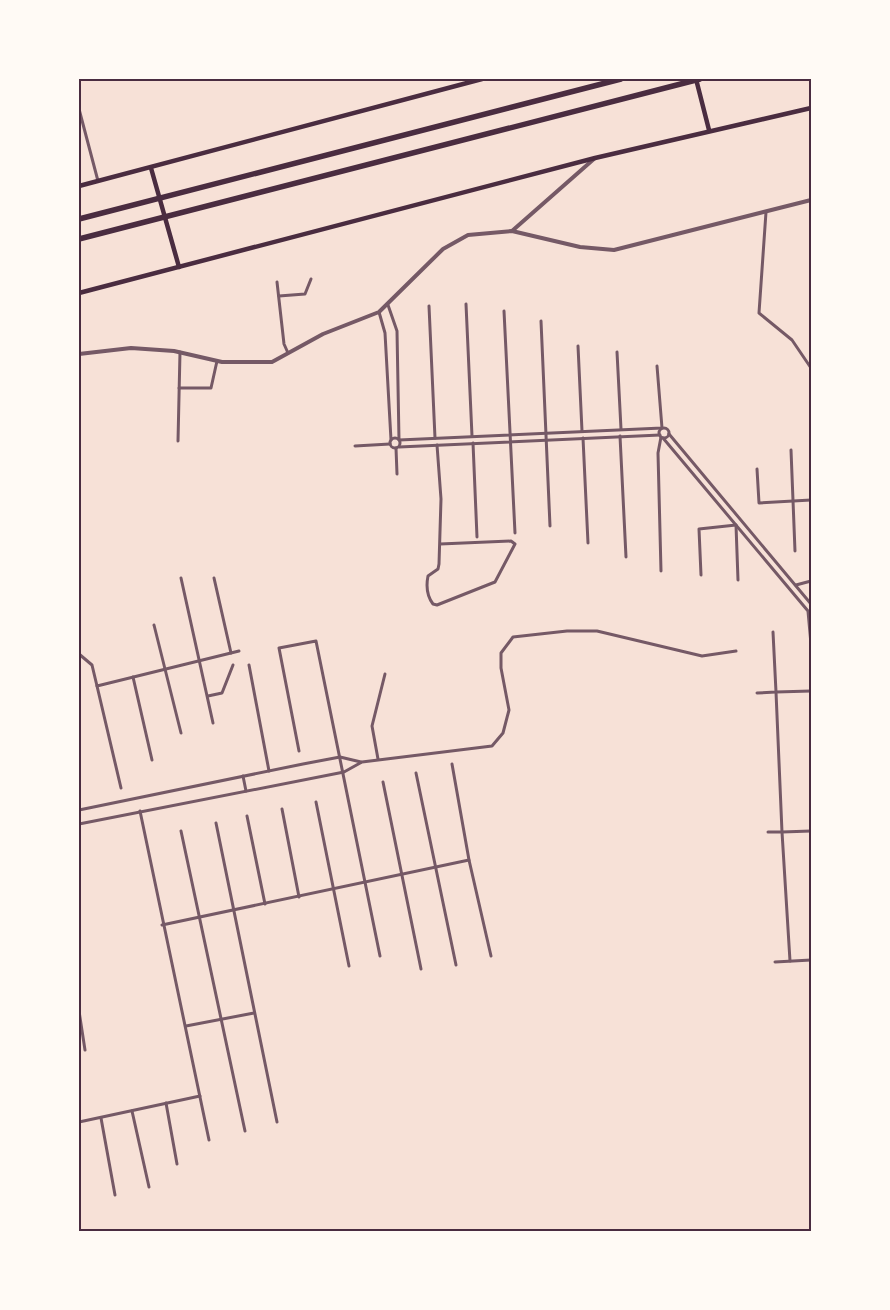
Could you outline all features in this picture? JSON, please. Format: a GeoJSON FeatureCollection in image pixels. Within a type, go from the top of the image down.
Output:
{"type":"FeatureCollection","features":[{"type":"Feature","properties":{"kind":"highway"},"geometry":{"type":"LineString","coordinates":[[79,219],[621,79]]}},
{"type":"Feature","properties":{"kind":"highway"},"geometry":{"type":"LineString","coordinates":[[79,239],[700,79]]}},
{"type":"Feature","properties":{"kind":"main road"},"geometry":{"type":"LineString","coordinates":[[79,186],[482,79]]}},
{"type":"Feature","properties":{"kind":"main road"},"geometry":{"type":"LineString","coordinates":[[694,80],[709,130]]}},
{"type":"Feature","properties":{"kind":"main road"},"geometry":{"type":"LineString","coordinates":[[79,293],[595,158],[709,130],[811,108]]}},
{"type":"Feature","properties":{"kind":"main road"},"geometry":{"type":"LineString","coordinates":[[151,168],[179,267]]}},
{"type":"Feature","properties":{"kind":"street"},"geometry":{"type":"LineString","coordinates":[[79,110],[98,181]]}},
{"type":"Feature","properties":{"kind":"street"},"geometry":{"type":"LineString","coordinates":[[512,231],[595,158]]}},
{"type":"Feature","properties":{"kind":"street"},"geometry":{"type":"LineString","coordinates":[[79,354],[131,348],[180,352],[217,361],[272,362],[323,334],[378,312],[388,305],[442,249],[468,235],[512,231],[580,247],[614,250],[811,200]]}},
{"type":"Feature","properties":{"kind":"street"},"geometry":{"type":"LineString","coordinates":[[766,212],[758,313],[792,340],[811,368]]}},
{"type":"Feature","properties":{"kind":"street"},"geometry":{"type":"LineString","coordinates":[[279,296],[305,294],[311,279]]}},
{"type":"Feature","properties":{"kind":"street"},"geometry":{"type":"LineString","coordinates":[[277,282],[284,344],[288,353]]}},
{"type":"Feature","properties":{"kind":"street"},"geometry":{"type":"LineString","coordinates":[[466,304],[472,436]]}},
{"type":"Feature","properties":{"kind":"street"},"geometry":{"type":"LineString","coordinates":[[388,305],[397,331],[399,440],[397,447],[397,474]]}},
{"type":"Feature","properties":{"kind":"street"},"geometry":{"type":"LineString","coordinates":[[429,306],[435,438]]}},
{"type":"Feature","properties":{"kind":"street"},"geometry":{"type":"LineString","coordinates":[[504,311],[515,533]]}},
{"type":"Feature","properties":{"kind":"street"},"geometry":{"type":"LineString","coordinates":[[378,312],[385,333],[391,442],[397,447],[620,436],[661,437],[670,434]]}},
{"type":"Feature","properties":{"kind":"street"},"geometry":{"type":"LineString","coordinates":[[541,321],[550,526]]}},
{"type":"Feature","properties":{"kind":"street"},"geometry":{"type":"LineString","coordinates":[[578,346],[582,431]]}},
{"type":"Feature","properties":{"kind":"street"},"geometry":{"type":"LineString","coordinates":[[178,440],[180,352]]}},
{"type":"Feature","properties":{"kind":"street"},"geometry":{"type":"LineString","coordinates":[[617,352],[621,429]]}},
{"type":"Feature","properties":{"kind":"street"},"geometry":{"type":"LineString","coordinates":[[179,388],[211,388],[217,361]]}},
{"type":"Feature","properties":{"kind":"street"},"geometry":{"type":"LineString","coordinates":[[657,366],[662,428],[658,453],[661,571]]}},
{"type":"Feature","properties":{"kind":"street"},"geometry":{"type":"LineString","coordinates":[[355,446],[391,442],[395,438],[399,440],[546,432],[668,429],[670,434],[811,604]]}},
{"type":"Feature","properties":{"kind":"street"},"geometry":{"type":"LineString","coordinates":[[620,436],[626,557]]}},
{"type":"Feature","properties":{"kind":"street"},"geometry":{"type":"LineString","coordinates":[[661,437],[808,611],[811,644]]}},
{"type":"Feature","properties":{"kind":"street"},"geometry":{"type":"LineString","coordinates":[[583,438],[588,542]]}},
{"type":"Feature","properties":{"kind":"street"},"geometry":{"type":"LineString","coordinates":[[473,443],[477,538]]}},
{"type":"Feature","properties":{"kind":"street"},"geometry":{"type":"LineString","coordinates":[[437,445],[441,499],[440,544],[438,567],[428,576],[427,580],[428,596],[434,605],[495,582],[515,544],[511,541],[440,544]]}},
{"type":"Feature","properties":{"kind":"street"},"geometry":{"type":"LineString","coordinates":[[791,450],[795,551]]}},
{"type":"Feature","properties":{"kind":"street"},"geometry":{"type":"LineString","coordinates":[[757,469],[759,503],[811,500]]}},
{"type":"Feature","properties":{"kind":"street"},"geometry":{"type":"LineString","coordinates":[[701,575],[699,529],[736,525]]}},
{"type":"Feature","properties":{"kind":"street"},"geometry":{"type":"LineString","coordinates":[[736,525],[738,580]]}},
{"type":"Feature","properties":{"kind":"street"},"geometry":{"type":"LineString","coordinates":[[181,578],[201,660],[213,723]]}},
{"type":"Feature","properties":{"kind":"street"},"geometry":{"type":"LineString","coordinates":[[214,578],[231,653]]}},
{"type":"Feature","properties":{"kind":"street"},"geometry":{"type":"LineString","coordinates":[[796,585],[811,581]]}},
{"type":"Feature","properties":{"kind":"street"},"geometry":{"type":"LineString","coordinates":[[154,625],[181,733]]}},
{"type":"Feature","properties":{"kind":"street"},"geometry":{"type":"LineString","coordinates":[[79,824],[140,810],[344,772],[362,762],[492,746],[503,733],[509,710],[501,668],[501,653],[513,637],[566,631],[597,631],[702,656],[736,651]]}},
{"type":"Feature","properties":{"kind":"street"},"geometry":{"type":"LineString","coordinates":[[774,632],[782,832],[790,961]]}},
{"type":"Feature","properties":{"kind":"street"},"geometry":{"type":"LineString","coordinates":[[299,751],[279,648],[316,641],[380,956]]}},
{"type":"Feature","properties":{"kind":"street"},"geometry":{"type":"LineString","coordinates":[[97,686],[239,651]]}},
{"type":"Feature","properties":{"kind":"street"},"geometry":{"type":"LineString","coordinates":[[79,654],[92,665],[121,788]]}},
{"type":"Feature","properties":{"kind":"street"},"geometry":{"type":"LineString","coordinates":[[208,696],[222,693],[233,665]]}},
{"type":"Feature","properties":{"kind":"street"},"geometry":{"type":"LineString","coordinates":[[249,665],[269,771]]}},
{"type":"Feature","properties":{"kind":"street"},"geometry":{"type":"LineString","coordinates":[[378,759],[372,726],[385,674]]}},
{"type":"Feature","properties":{"kind":"street"},"geometry":{"type":"LineString","coordinates":[[133,677],[152,760]]}},
{"type":"Feature","properties":{"kind":"street"},"geometry":{"type":"LineString","coordinates":[[757,693],[811,691]]}},
{"type":"Feature","properties":{"kind":"street"},"geometry":{"type":"LineString","coordinates":[[79,810],[340,757],[362,762]]}},
{"type":"Feature","properties":{"kind":"street"},"geometry":{"type":"LineString","coordinates":[[452,764],[491,956]]}},
{"type":"Feature","properties":{"kind":"street"},"geometry":{"type":"LineString","coordinates":[[416,773],[456,965]]}},
{"type":"Feature","properties":{"kind":"street"},"geometry":{"type":"LineString","coordinates":[[243,776],[246,791]]}},
{"type":"Feature","properties":{"kind":"street"},"geometry":{"type":"LineString","coordinates":[[383,782],[421,969]]}},
{"type":"Feature","properties":{"kind":"street"},"geometry":{"type":"LineString","coordinates":[[316,802],[349,966]]}},
{"type":"Feature","properties":{"kind":"street"},"geometry":{"type":"LineString","coordinates":[[282,809],[299,897]]}},
{"type":"Feature","properties":{"kind":"street"},"geometry":{"type":"LineString","coordinates":[[140,810],[162,925],[186,1026],[209,1140]]}},
{"type":"Feature","properties":{"kind":"street"},"geometry":{"type":"LineString","coordinates":[[247,816],[265,904]]}},
{"type":"Feature","properties":{"kind":"street"},"geometry":{"type":"LineString","coordinates":[[216,822],[276,1122]]}},
{"type":"Feature","properties":{"kind":"street"},"geometry":{"type":"LineString","coordinates":[[181,831],[245,1131]]}},
{"type":"Feature","properties":{"kind":"street"},"geometry":{"type":"LineString","coordinates":[[768,832],[811,831]]}},
{"type":"Feature","properties":{"kind":"street"},"geometry":{"type":"LineString","coordinates":[[162,925],[470,860]]}},
{"type":"Feature","properties":{"kind":"street"},"geometry":{"type":"LineString","coordinates":[[775,962],[811,960]]}},
{"type":"Feature","properties":{"kind":"street"},"geometry":{"type":"LineString","coordinates":[[79,1011],[85,1050]]}},
{"type":"Feature","properties":{"kind":"street"},"geometry":{"type":"LineString","coordinates":[[186,1026],[254,1013]]}},
{"type":"Feature","properties":{"kind":"street"},"geometry":{"type":"LineString","coordinates":[[79,1122],[200,1096]]}},
{"type":"Feature","properties":{"kind":"street"},"geometry":{"type":"LineString","coordinates":[[166,1103],[177,1164]]}},
{"type":"Feature","properties":{"kind":"street"},"geometry":{"type":"LineString","coordinates":[[132,1110],[149,1187]]}},
{"type":"Feature","properties":{"kind":"street"},"geometry":{"type":"LineString","coordinates":[[101,1118],[114,1195]]}}]}
